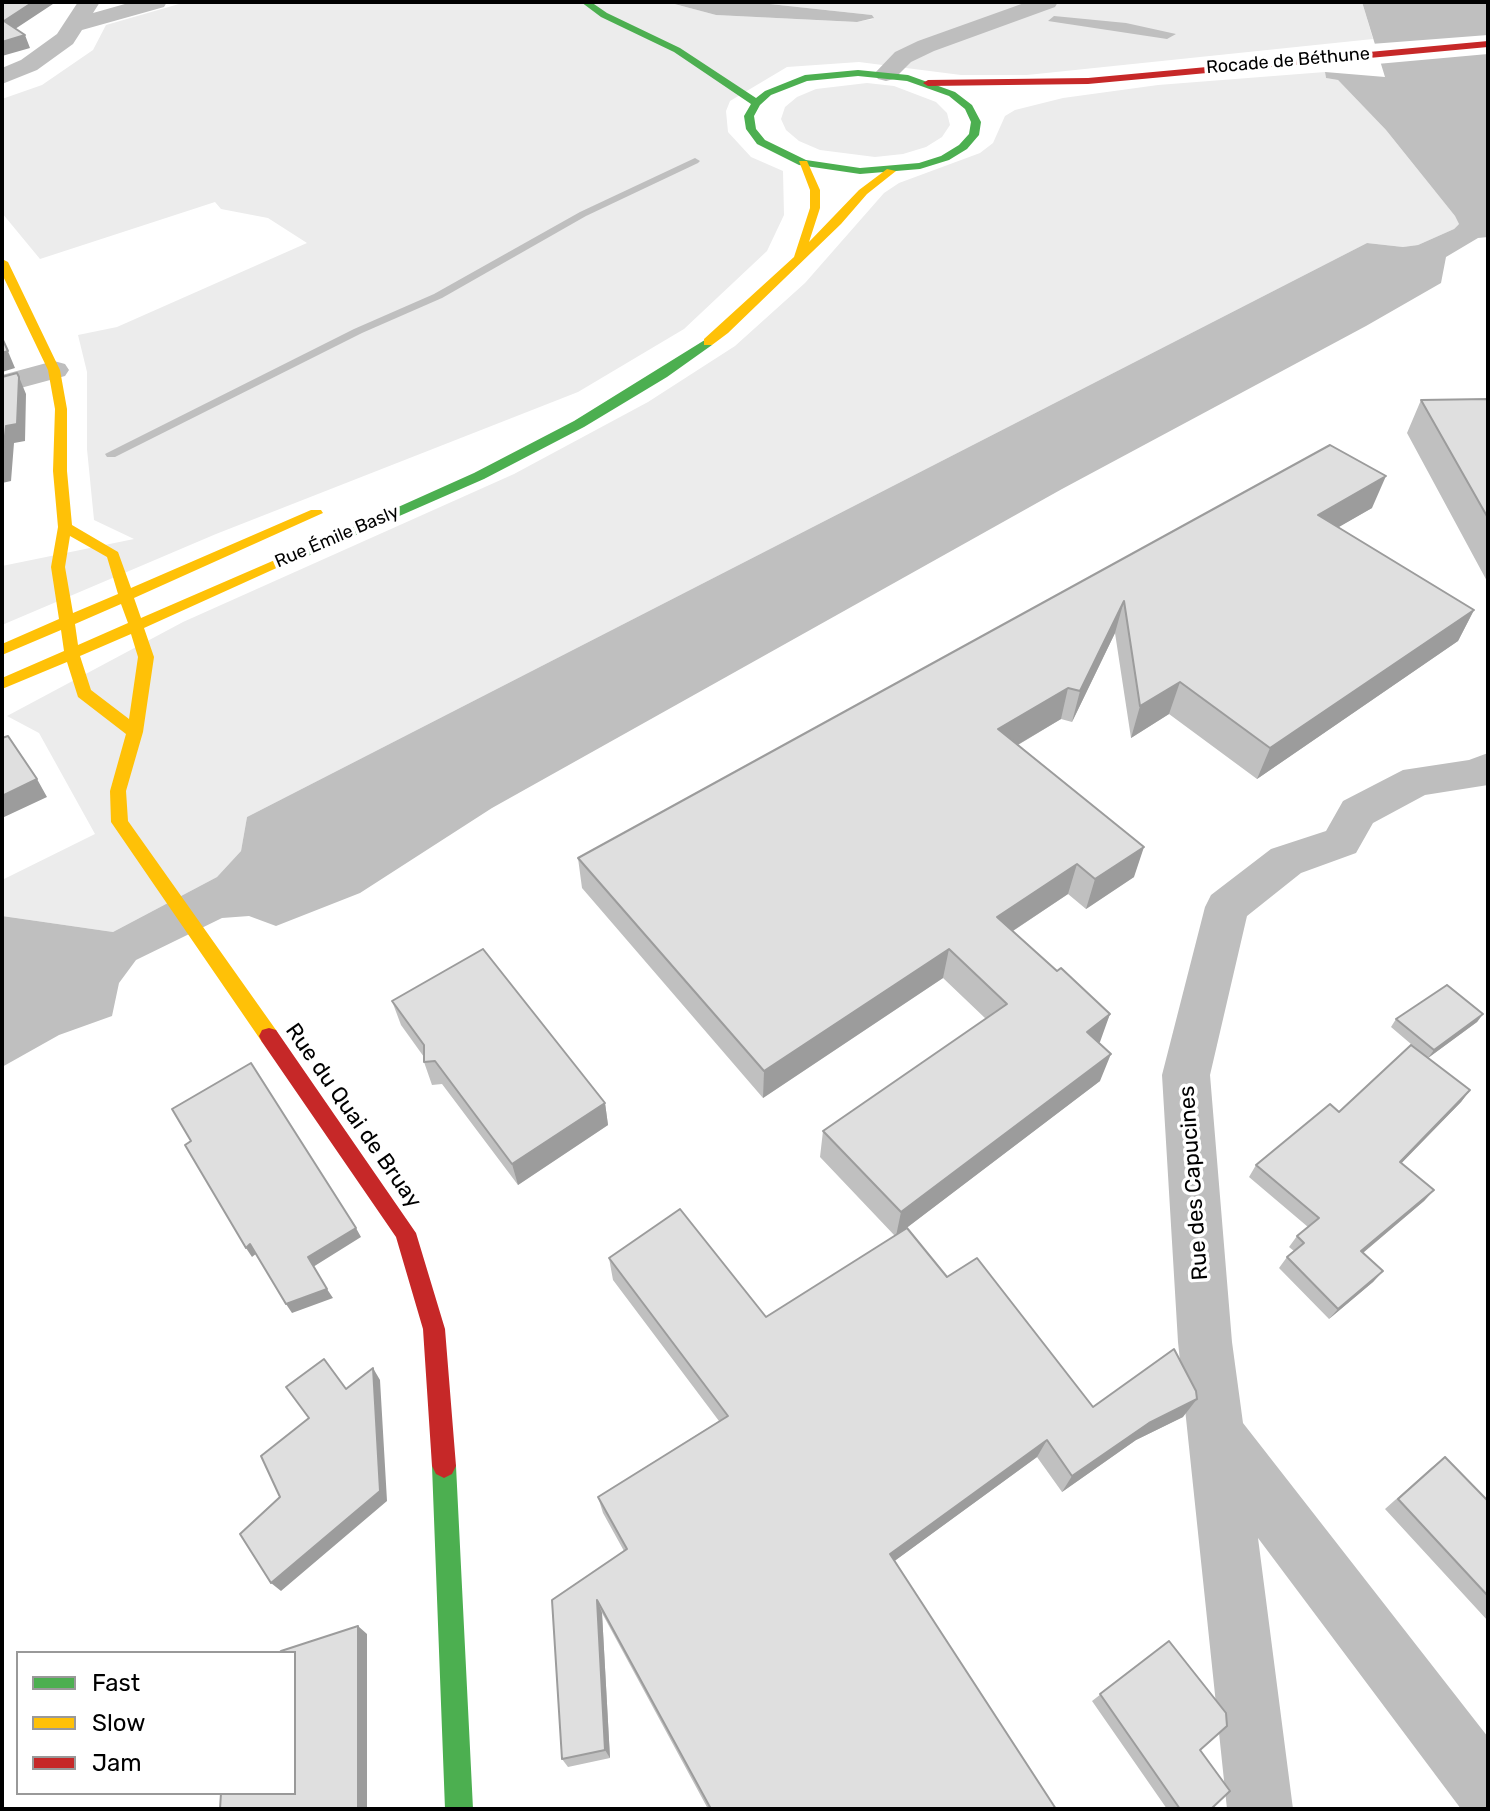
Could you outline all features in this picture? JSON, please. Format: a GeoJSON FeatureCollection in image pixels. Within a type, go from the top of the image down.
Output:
{"type":"FeatureCollection","features":[{"type":"Feature","properties":{"kind":"main road"},"geometry":{"type":"LineString","coordinates":[[585,2],[604,15],[677,50],[756,103]]}},
{"type":"Feature","properties":{"kind":"main road","name":"Rocade de Béthune"},"geometry":{"type":"LineString","coordinates":[[928,83],[1088,81],[1488,44]]}},
{"type":"Feature","properties":{"kind":"main road"},"geometry":{"type":"LineString","coordinates":[[677,50],[732,64]]}},
{"type":"Feature","properties":{"kind":"main road"},"geometry":{"type":"LineString","coordinates":[[774,73],[805,78]]}},
{"type":"Feature","properties":{"kind":"main road"},"geometry":{"type":"LineString","coordinates":[[831,74],[886,74],[928,83],[952,94],[969,107],[976,122],[974,135],[963,147],[945,158],[891,171],[831,169],[803,163],[761,142],[751,129],[749,116],[756,103],[768,93],[805,78],[831,74]]}},
{"type":"Feature","properties":{"kind":"main road","name":"Rocade de Béthune"},"geometry":{"type":"LineString","coordinates":[[1022,100],[1088,81]]}},
{"type":"Feature","properties":{"kind":"main road"},"geometry":{"type":"LineString","coordinates":[[976,122],[998,109]]}},
{"type":"Feature","properties":{"kind":"main road"},"geometry":{"type":"LineString","coordinates":[[799,256],[815,208],[815,190],[803,163]]}},
{"type":"Feature","properties":{"kind":"main road","name":"Rue Émile Basly"},"geometry":{"type":"LineString","coordinates":[[2,684],[69,638],[130,610],[540,447],[663,374],[724,330],[837,222],[863,192],[891,171]]}},
{"type":"Feature","properties":{"kind":"main road"},"geometry":{"type":"LineString","coordinates":[[2,262],[54,370],[61,409],[60,471],[65,527],[58,567],[69,638],[84,693],[135,732]]}},
{"type":"Feature","properties":{"kind":"main road","name":"Rue Émile Basly"},"geometry":{"type":"LineString","coordinates":[[522,432],[663,374]]}},
{"type":"Feature","properties":{"kind":"main road"},"geometry":{"type":"LineString","coordinates":[[2,668],[296,539],[331,513]]}},
{"type":"Feature","properties":{"kind":"main road"},"geometry":{"type":"LineString","coordinates":[[65,527],[113,555],[130,610]]}},
{"type":"Feature","properties":{"kind":"main road","name":"Rue Émile Basly"},"geometry":{"type":"LineString","coordinates":[[2,650],[69,638],[130,610]]}},
{"type":"Feature","properties":{"kind":"main road","name":"Rue du Quai de Bruay"},"geometry":{"type":"LineString","coordinates":[[130,610],[146,657],[135,732],[118,791],[120,822],[150,870],[206,944],[405,1233],[434,1329],[441,1405],[459,1809]]}},
{"type":"Feature","properties":{"kind":"street"},"geometry":{"type":"LineString","coordinates":[[2,77],[29,65],[65,39],[89,2]]}},
{"type":"Feature","properties":{"kind":"street"},"geometry":{"type":"LineString","coordinates":[[74,25],[156,2]]}},
{"type":"Feature","properties":{"kind":"street"},"geometry":{"type":"LineString","coordinates":[[886,74],[903,57],[926,46],[1047,2]]}},
{"type":"Feature","properties":{"kind":"street"},"geometry":{"type":"LineString","coordinates":[[2,384],[54,370]]}},
{"type":"Feature","properties":{"kind":"street","name":"Rue des Capucines"},"geometry":{"type":"LineString","coordinates":[[1260,1809],[1205,1342],[1186,1075],[1227,907],[1286,861],[1341,842],[1358,812],[1417,781],[1476,774],[1488,768]]}},
{"type":"Feature","properties":{"kind":"street"},"geometry":{"type":"LineString","coordinates":[[1216,1435],[1488,1790]]}},
{"type":"Feature","properties":{"kind":"shaded area"},"geometry":{"type":"Polygon","coordinates":[[[186,2],[667,2],[716,15],[856,22],[873,19],[872,15],[751,2],[1362,2],[1373,39],[1027,75],[961,75],[859,62],[787,67],[730,101],[726,111],[728,132],[751,157],[783,171],[784,215],[767,251],[684,329],[578,392],[216,534],[2,625],[2,566],[134,539],[94,520],[87,449],[87,372],[78,335],[117,327],[307,243],[268,218],[221,209],[215,202],[40,259],[2,213],[2,99],[42,85],[93,50],[106,25],[186,2]]]}},
{"type":"Feature","properties":{"kind":"shaded area"},"geometry":{"type":"Polygon","coordinates":[[[667,2],[751,2],[872,15],[874,18],[857,22],[716,15],[667,2]]]}},
{"type":"Feature","properties":{"kind":"shaded area"},"geometry":{"type":"Polygon","coordinates":[[[1362,2],[1488,2],[1488,237],[1478,238],[1446,257],[1441,283],[1062,489],[492,808],[360,893],[276,926],[249,916],[222,918],[136,960],[119,983],[112,1016],[59,1035],[2,1067],[2,916],[113,932],[217,877],[241,851],[247,817],[1367,243],[1403,247],[1418,245],[1454,229],[1459,224],[1455,216],[1386,130],[1338,80],[1326,78],[1325,72],[1385,77],[1362,2]]]}},
{"type":"Feature","properties":{"kind":"shaded area"},"geometry":{"type":"Polygon","coordinates":[[[1054,16],[1126,23],[1176,34],[1167,39],[1048,21],[1054,16]]]}},
{"type":"Feature","properties":{"kind":"shaded area"},"geometry":{"type":"Polygon","coordinates":[[[1325,72],[1326,78],[1338,80],[1386,130],[1455,216],[1459,224],[1454,229],[1418,245],[1403,247],[1367,243],[247,817],[241,851],[217,877],[113,932],[2,916],[2,880],[95,834],[39,733],[7,716],[183,622],[514,474],[648,402],[735,346],[805,283],[884,193],[899,183],[980,153],[993,143],[1005,116],[1015,110],[1063,98],[1158,85],[1325,72]]]}},
{"type":"Feature","properties":{"kind":"shaded area"},"geometry":{"type":"Polygon","coordinates":[[[867,83],[894,86],[936,102],[947,113],[950,125],[942,137],[926,147],[903,154],[875,157],[820,150],[799,141],[786,130],[781,119],[785,107],[797,97],[816,89],[867,83]]]}},
{"type":"Feature","properties":{"kind":"pier"},"geometry":{"type":"Polygon","coordinates":[[[1488,35],[1488,54],[1377,64],[1371,44],[1488,35]]]}},
{"type":"Feature","properties":{"kind":"building"},"geometry":{"type":"Polygon","coordinates":[[[2,2],[33,2],[4,21],[25,35],[2,42],[2,2]]]}},
{"type":"Feature","properties":{"kind":"building"},"geometry":{"type":"Polygon","coordinates":[[[2,338],[8,351],[2,353],[2,338]]]}},
{"type":"Feature","properties":{"kind":"building"},"geometry":{"type":"Polygon","coordinates":[[[17,373],[17,424],[6,426],[2,464],[2,377],[17,373]]]}},
{"type":"Feature","properties":{"kind":"building"},"geometry":{"type":"Polygon","coordinates":[[[1488,399],[1488,518],[1421,400],[1488,399]]]}},
{"type":"Feature","properties":{"kind":"building"},"geometry":{"type":"Polygon","coordinates":[[[1330,445],[1386,476],[1318,515],[1474,610],[1270,748],[1180,682],[1140,706],[1124,601],[1080,691],[1068,688],[998,729],[1144,847],[1095,879],[1077,864],[997,917],[1057,971],[1061,968],[1110,1014],[1087,1032],[1111,1054],[901,1212],[823,1131],[1007,1004],[949,949],[764,1071],[578,858],[1330,445]]]}},
{"type":"Feature","properties":{"kind":"building"},"geometry":{"type":"Polygon","coordinates":[[[8,736],[37,779],[2,796],[2,738],[8,736]]]}},
{"type":"Feature","properties":{"kind":"building"},"geometry":{"type":"Polygon","coordinates":[[[483,949],[605,1103],[512,1164],[435,1061],[424,1062],[424,1045],[392,1001],[483,949]]]}},
{"type":"Feature","properties":{"kind":"building"},"geometry":{"type":"Polygon","coordinates":[[[1447,985],[1483,1014],[1434,1050],[1396,1019],[1447,985]]]}},
{"type":"Feature","properties":{"kind":"building"},"geometry":{"type":"Polygon","coordinates":[[[1411,1045],[1470,1090],[1400,1162],[1434,1190],[1361,1251],[1383,1271],[1338,1309],[1287,1257],[1304,1243],[1297,1236],[1319,1218],[1256,1165],[1330,1104],[1339,1112],[1411,1045]]]}},
{"type":"Feature","properties":{"kind":"building"},"geometry":{"type":"Polygon","coordinates":[[[251,1063],[356,1228],[308,1257],[327,1289],[286,1304],[250,1244],[246,1248],[185,1145],[191,1141],[172,1109],[251,1063]]]}},
{"type":"Feature","properties":{"kind":"building"},"geometry":{"type":"Polygon","coordinates":[[[680,1209],[766,1317],[907,1228],[947,1277],[977,1258],[1093,1407],[1174,1349],[1196,1391],[1197,1399],[1149,1423],[1072,1476],[1047,1440],[890,1554],[1056,1809],[711,1809],[597,1600],[605,1750],[562,1759],[552,1600],[627,1549],[598,1497],[728,1416],[609,1258],[680,1209]]]}},
{"type":"Feature","properties":{"kind":"building"},"geometry":{"type":"Polygon","coordinates":[[[324,1359],[346,1389],[373,1368],[380,1491],[271,1583],[240,1534],[280,1497],[261,1456],[309,1418],[286,1387],[324,1359]]]}},
{"type":"Feature","properties":{"kind":"building"},"geometry":{"type":"Polygon","coordinates":[[[1445,1457],[1488,1501],[1488,1596],[1398,1499],[1445,1457]]]}},
{"type":"Feature","properties":{"kind":"building"},"geometry":{"type":"Polygon","coordinates":[[[358,1626],[358,1809],[220,1809],[221,1795],[296,1795],[296,1651],[281,1651],[358,1626]]]}},
{"type":"Feature","properties":{"kind":"building"},"geometry":{"type":"Polygon","coordinates":[[[1169,1641],[1226,1713],[1227,1726],[1200,1750],[1230,1791],[1211,1809],[1180,1809],[1100,1694],[1169,1641]]]}},
{"type":"Feature","properties":{"kind":"waterway"},"geometry":{"type":"LineString","coordinates":[[111,454],[358,331],[438,296],[583,214],[695,161]]}},
{"type":"Feature","properties":{"kind":"traffic: fast"},"geometry":{"type":"LineString","coordinates":[[585,2],[604,15],[677,50],[756,103]]}},
{"type":"Feature","properties":{"kind":"traffic: fast"},"geometry":{"type":"LineString","coordinates":[[858,73],[908,78],[952,94],[969,107],[976,122],[974,135],[963,147],[945,158],[920,166],[860,171],[803,163],[761,142],[751,129],[749,116],[756,103],[768,93],[805,78],[858,73]]}},
{"type":"Feature","properties":{"kind":"traffic: fast"},"geometry":{"type":"LineString","coordinates":[[296,556],[479,476],[579,424],[663,374],[708,342]]}},
{"type":"Feature","properties":{"kind":"traffic: fast"},"geometry":{"type":"LineString","coordinates":[[444,1466],[459,1809]]}},
{"type":"Feature","properties":{"kind":"traffic: slow"},"geometry":{"type":"LineString","coordinates":[[799,256],[815,208],[815,190],[803,163]]}},
{"type":"Feature","properties":{"kind":"traffic: slow"},"geometry":{"type":"LineString","coordinates":[[708,342],[837,222],[863,192],[891,171]]}},
{"type":"Feature","properties":{"kind":"traffic: slow"},"geometry":{"type":"LineString","coordinates":[[2,262],[54,370],[61,409],[60,471],[65,527],[58,567],[72,654],[84,693],[135,732]]}},
{"type":"Feature","properties":{"kind":"traffic: slow"},"geometry":{"type":"LineString","coordinates":[[2,650],[316,513]]}},
{"type":"Feature","properties":{"kind":"traffic: slow"},"geometry":{"type":"LineString","coordinates":[[65,527],[113,555],[146,657],[135,732],[118,791],[120,822],[269,1036]]}},
{"type":"Feature","properties":{"kind":"traffic: slow"},"geometry":{"type":"LineString","coordinates":[[2,684],[296,556]]}},
{"type":"Feature","properties":{"kind":"traffic: jam"},"geometry":{"type":"LineString","coordinates":[[928,83],[1088,81],[1488,44]]}},
{"type":"Feature","properties":{"kind":"traffic: jam"},"geometry":{"type":"LineString","coordinates":[[269,1036],[405,1233],[434,1329],[444,1466]]}}]}
